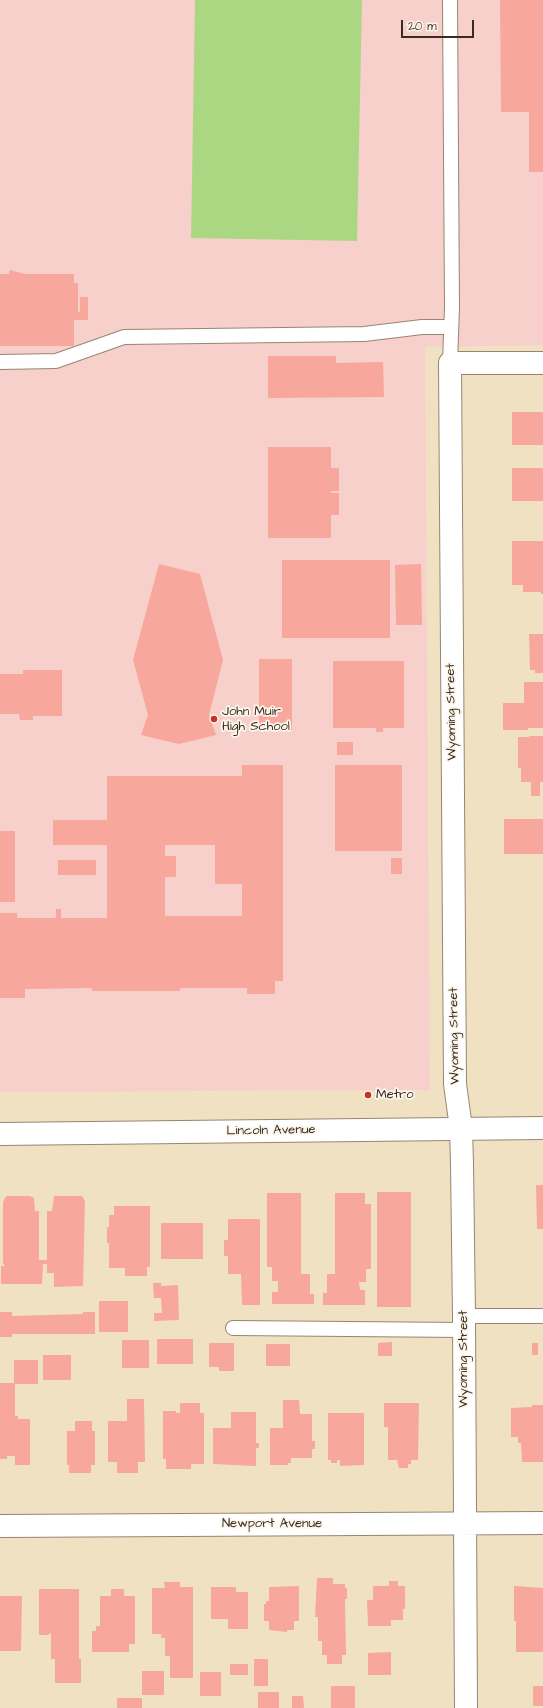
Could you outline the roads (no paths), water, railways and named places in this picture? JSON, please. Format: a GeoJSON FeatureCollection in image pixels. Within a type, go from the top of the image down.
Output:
{"type":"FeatureCollection","features":[{"type":"Feature","properties":{"kind":"street"},"geometry":{"type":"LineString","coordinates":[[450,363],[543,363]]}},
{"type":"Feature","properties":{"kind":"street","name":"Wyoming Street"},"geometry":{"type":"LineString","coordinates":[[450,363],[455,1084],[461,1128],[464,1323],[466,1708]]}},
{"type":"Feature","properties":{"kind":"street","name":"Lincoln Avenue"},"geometry":{"type":"LineString","coordinates":[[0,1134],[543,1128]]}},
{"type":"Feature","properties":{"kind":"street","name":"Newport Avenue"},"geometry":{"type":"LineString","coordinates":[[0,1526],[543,1523]]}},
{"type":"Feature","properties":{"kind":"lane"},"geometry":{"type":"LineString","coordinates":[[450,0],[452,327],[450,363]]}},
{"type":"Feature","properties":{"kind":"lane"},"geometry":{"type":"LineString","coordinates":[[0,362],[56,361],[124,337],[364,334],[422,327],[452,327]]}},
{"type":"Feature","properties":{"kind":"lane"},"geometry":{"type":"LineString","coordinates":[[233,1328],[464,1323],[543,1316]]}},
{"type":"Feature","properties":{"kind":"place","name":"John Muir High School"},"geometry":{"type":"Point","coordinates":[214,719]}},
{"type":"Feature","properties":{"kind":"place","name":"Metro"},"geometry":{"type":"Point","coordinates":[368,1095]}}]}
